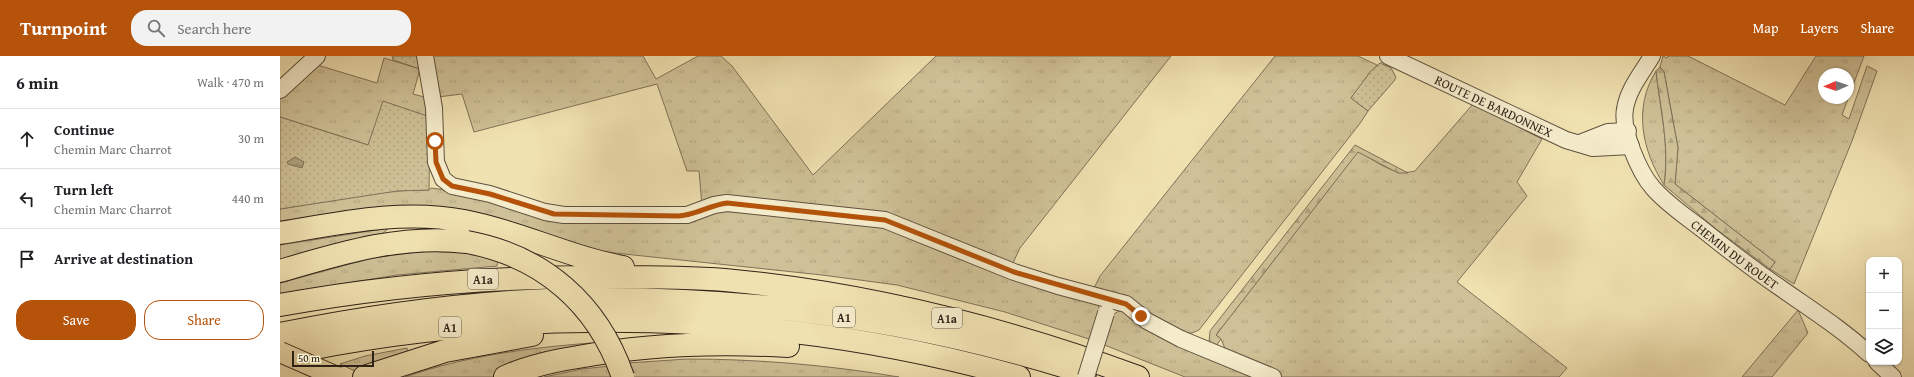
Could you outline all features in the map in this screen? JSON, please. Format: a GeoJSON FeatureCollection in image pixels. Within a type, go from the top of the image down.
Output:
{"type":"FeatureCollection","features":[{"type":"Feature","properties":{"kind":"highway"},"geometry":{"type":"LineString","coordinates":[[280,233],[393,217],[444,218],[484,225],[596,262],[688,277]]}},
{"type":"Feature","properties":{"kind":"highway"},"geometry":{"type":"LineString","coordinates":[[280,271],[383,244],[430,239],[467,242],[487,246],[515,256],[540,269],[564,287],[585,308],[603,332],[623,377]]}},
{"type":"Feature","properties":{"kind":"highway","name":"A1a"},"geometry":{"type":"LineString","coordinates":[[280,305],[355,292],[468,280],[526,277],[688,277],[748,282],[807,290],[924,313],[1021,337],[1138,377]]}},
{"type":"Feature","properties":{"kind":"highway","name":"A1"},"geometry":{"type":"LineString","coordinates":[[280,334],[392,315],[486,304],[584,299],[692,301],[800,311],[892,325],[1011,351],[1098,377]]}},
{"type":"Feature","properties":{"kind":"highway"},"geometry":{"type":"LineString","coordinates":[[364,377],[410,361],[463,346],[623,321]]}},
{"type":"Feature","properties":{"kind":"highway","name":"A1"},"geometry":{"type":"LineString","coordinates":[[280,353],[364,339],[455,327],[538,322],[623,321],[689,324],[777,331],[851,341],[929,355],[1019,377]]}},
{"type":"Feature","properties":{"kind":"highway"},"geometry":{"type":"LineString","coordinates":[[505,377],[536,366],[588,355],[672,346],[762,345],[929,355]]}},
{"type":"Feature","properties":{"kind":"main road"},"geometry":{"type":"LineString","coordinates":[[280,353],[337,377]]}},
{"type":"Feature","properties":{"kind":"main road"},"geometry":{"type":"LineString","coordinates":[[280,368],[300,377]]}},
{"type":"Feature","properties":{"kind":"street"},"geometry":{"type":"LineString","coordinates":[[280,90],[317,56]]}},
{"type":"Feature","properties":{"kind":"street"},"geometry":{"type":"LineString","coordinates":[[425,56],[434,108],[436,162],[443,179],[452,186],[490,194],[545,212],[564,215],[687,215],[714,205],[727,203],[885,220],[1014,272],[1058,286],[1108,306],[1126,304],[1147,320],[1181,338],[1273,377]]}},
{"type":"Feature","properties":{"kind":"street","name":"ROUTE DE BARDONNEX"},"geometry":{"type":"LineString","coordinates":[[1388,56],[1566,140],[1593,148],[1629,138]]}},
{"type":"Feature","properties":{"kind":"street"},"geometry":{"type":"LineString","coordinates":[[1629,138],[1624,116],[1626,103],[1631,89],[1644,72],[1652,56]]}},
{"type":"Feature","properties":{"kind":"street","name":"CHEMIN DU ROUET"},"geometry":{"type":"LineString","coordinates":[[1629,138],[1642,173],[1663,198],[1739,259],[1829,320],[1866,351]]}},
{"type":"Feature","properties":{"kind":"street"},"geometry":{"type":"LineString","coordinates":[[1086,377],[1108,306]]}},
{"type":"Feature","properties":{"kind":"street"},"geometry":{"type":"LineString","coordinates":[[1880,365],[1893,377]]}},
{"type":"Feature","properties":{"kind":"green space"},"geometry":{"type":"Polygon","coordinates":[[[392,56],[421,56],[423,70],[393,60],[392,56]]]}},
{"type":"Feature","properties":{"kind":"green space"},"geometry":{"type":"Polygon","coordinates":[[[431,56],[643,56],[656,79],[698,56],[721,56],[732,66],[813,175],[936,56],[1171,56],[1020,248],[1012,265],[902,221],[702,206],[699,171],[687,171],[657,84],[474,132],[462,94],[438,97],[431,56]]]}},
{"type":"Feature","properties":{"kind":"green space"},"geometry":{"type":"Polygon","coordinates":[[[1275,56],[1358,56],[1377,65],[1351,98],[1368,111],[1361,122],[1199,330],[1192,333],[1182,332],[1093,290],[1100,276],[1275,56]]]}},
{"type":"Feature","properties":{"kind":"green space"},"geometry":{"type":"Polygon","coordinates":[[[1663,56],[1667,58],[1668,56],[1688,56],[1785,105],[1816,56],[1864,56],[1854,83],[1854,68],[1818,68],[1818,104],[1846,104],[1842,115],[1849,119],[1867,66],[1877,71],[1852,141],[1794,284],[1770,269],[1775,262],[1675,184],[1678,148],[1664,72],[1660,67],[1663,56]]]}},
{"type":"Feature","properties":{"kind":"green space"},"geometry":{"type":"Polygon","coordinates":[[[384,58],[420,69],[413,94],[428,98],[430,117],[368,145],[280,117],[280,98],[314,64],[377,83],[384,58]]]}},
{"type":"Feature","properties":{"kind":"green space"},"geometry":{"type":"Polygon","coordinates":[[[1380,63],[1391,68],[1396,77],[1368,111],[1351,98],[1370,72],[1380,63]]]}},
{"type":"Feature","properties":{"kind":"green space"},"geometry":{"type":"Polygon","coordinates":[[[1660,67],[1664,72],[1678,148],[1675,184],[1775,262],[1770,269],[1716,229],[1664,185],[1666,156],[1664,128],[1656,71],[1660,67]]]}},
{"type":"Feature","properties":{"kind":"green space"},"geometry":{"type":"Polygon","coordinates":[[[1656,71],[1664,128],[1666,156],[1664,185],[1650,158],[1643,129],[1644,100],[1656,71]]]}},
{"type":"Feature","properties":{"kind":"green space"},"geometry":{"type":"Polygon","coordinates":[[[383,101],[430,117],[429,190],[397,191],[280,209],[280,117],[368,145],[383,101]]]}},
{"type":"Feature","properties":{"kind":"green space"},"geometry":{"type":"Polygon","coordinates":[[[1473,104],[1542,139],[1517,182],[1527,196],[1457,282],[1567,368],[1559,377],[1282,377],[1226,351],[1221,339],[1216,335],[1358,151],[1392,170],[1400,172],[1415,171],[1473,104]]]}},
{"type":"Feature","properties":{"kind":"green space"},"geometry":{"type":"Polygon","coordinates":[[[1355,145],[1408,173],[1398,173],[1358,152],[1216,335],[1221,339],[1216,346],[1209,342],[1210,331],[1355,145]]]}},
{"type":"Feature","properties":{"kind":"green space"},"geometry":{"type":"Polygon","coordinates":[[[431,188],[461,192],[540,215],[721,208],[871,223],[1097,303],[1100,310],[1089,339],[1005,312],[897,285],[822,275],[596,251],[485,215],[452,208],[406,206],[372,208],[280,221],[280,209],[373,193],[429,190],[431,188]]]}},
{"type":"Feature","properties":{"kind":"green space"},"geometry":{"type":"Polygon","coordinates":[[[389,228],[382,234],[342,244],[339,243],[280,260],[280,245],[389,228]]]}},
{"type":"Feature","properties":{"kind":"green space"},"geometry":{"type":"Polygon","coordinates":[[[426,251],[470,253],[498,259],[497,266],[397,275],[280,294],[280,283],[372,258],[426,251]]]}},
{"type":"Feature","properties":{"kind":"green space"},"geometry":{"type":"Polygon","coordinates":[[[1798,310],[1808,333],[1772,377],[1742,377],[1798,310]]]}},
{"type":"Feature","properties":{"kind":"green space"},"geometry":{"type":"Polygon","coordinates":[[[1119,311],[1125,311],[1257,377],[1185,377],[1102,344],[1112,315],[1119,311]]]}},
{"type":"Feature","properties":{"kind":"green space"},"geometry":{"type":"Polygon","coordinates":[[[591,343],[597,349],[505,371],[494,377],[405,377],[474,358],[520,350],[591,343]]]}},
{"type":"Feature","properties":{"kind":"green space"},"geometry":{"type":"Polygon","coordinates":[[[407,348],[408,353],[357,372],[340,364],[365,356],[407,348]]]}},
{"type":"Feature","properties":{"kind":"green space"},"geometry":{"type":"Polygon","coordinates":[[[687,359],[740,360],[793,364],[846,369],[899,377],[631,377],[627,363],[687,359]]]}},
{"type":"Feature","properties":{"kind":"green space"},"geometry":{"type":"Polygon","coordinates":[[[610,366],[614,377],[544,377],[582,369],[610,366]]]}},
{"type":"Feature","properties":{"kind":"water"},"geometry":{"type":"Polygon","coordinates":[[[295,157],[304,162],[302,168],[288,164],[287,162],[295,157]]]}},
{"type":"Feature","properties":{"kind":"route"},"geometry":{"type":"LineString","coordinates":[[435,141],[436,162],[443,179],[452,186],[490,194],[545,212],[564,215],[679,216],[687,215],[714,205],[736,203],[885,220],[919,232],[1014,272],[1058,286],[1126,304],[1141,316]]}}]}
